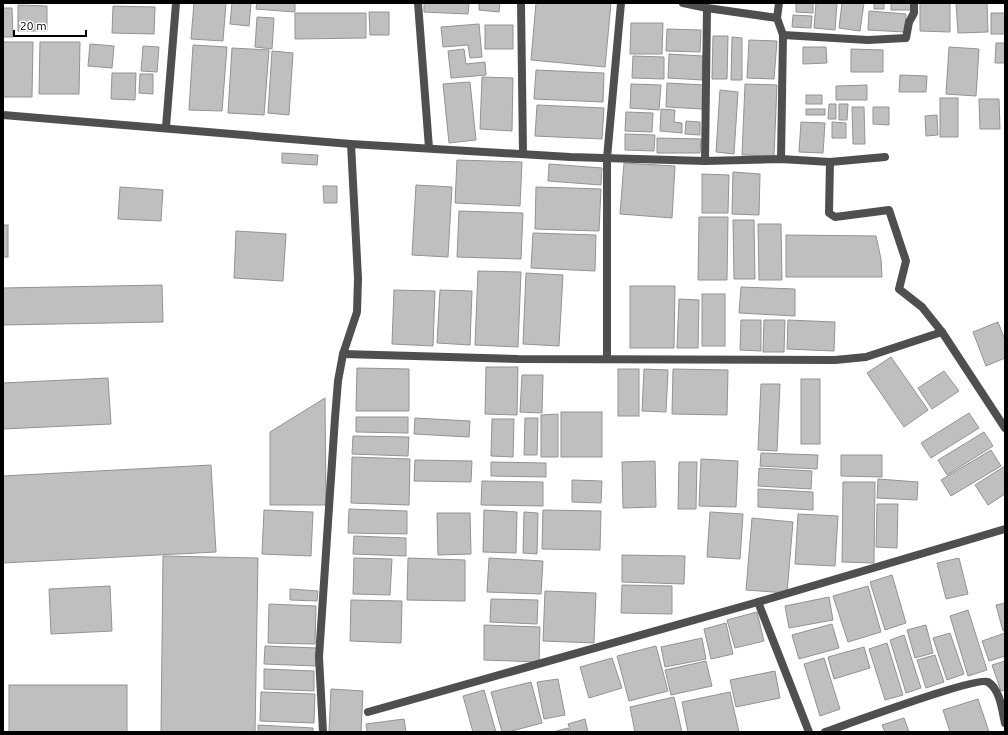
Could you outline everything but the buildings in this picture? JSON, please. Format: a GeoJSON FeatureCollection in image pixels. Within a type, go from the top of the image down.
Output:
{"type":"FeatureCollection","features":[{"type":"Feature","properties":{"kind":"street"},"geometry":{"type":"LineString","coordinates":[[166,127],[176,3]]}},
{"type":"Feature","properties":{"kind":"street"},"geometry":{"type":"LineString","coordinates":[[418,3],[429,148]]}},
{"type":"Feature","properties":{"kind":"street"},"geometry":{"type":"LineString","coordinates":[[521,3],[523,153]]}},
{"type":"Feature","properties":{"kind":"street"},"geometry":{"type":"LineString","coordinates":[[607,359],[607,158],[621,3]]}},
{"type":"Feature","properties":{"kind":"street"},"geometry":{"type":"LineString","coordinates":[[684,3],[707,8],[777,18]]}},
{"type":"Feature","properties":{"kind":"street"},"geometry":{"type":"LineString","coordinates":[[778,3],[777,18],[783,35],[781,159]]}},
{"type":"Feature","properties":{"kind":"street"},"geometry":{"type":"LineString","coordinates":[[783,35],[868,40],[906,38],[909,22],[914,13],[914,3]]}},
{"type":"Feature","properties":{"kind":"street"},"geometry":{"type":"LineString","coordinates":[[705,161],[707,8]]}},
{"type":"Feature","properties":{"kind":"street"},"geometry":{"type":"LineString","coordinates":[[3,115],[166,127],[351,144],[607,158],[705,161],[781,159],[830,162],[885,157]]}},
{"type":"Feature","properties":{"kind":"street"},"geometry":{"type":"LineString","coordinates":[[323,732],[319,657],[335,411],[343,354],[357,312],[358,278],[351,144]]}},
{"type":"Feature","properties":{"kind":"street"},"geometry":{"type":"LineString","coordinates":[[830,162],[829,212],[835,217],[889,210],[906,261],[899,289],[922,307],[942,332],[1005,428]]}},
{"type":"Feature","properties":{"kind":"street"},"geometry":{"type":"LineString","coordinates":[[343,354],[607,359],[842,359],[866,357],[942,332]]}},
{"type":"Feature","properties":{"kind":"street"},"geometry":{"type":"LineString","coordinates":[[368,712],[758,602],[1005,529]]}},
{"type":"Feature","properties":{"kind":"street"},"geometry":{"type":"LineString","coordinates":[[758,602],[809,732]]}},
{"type":"Feature","properties":{"kind":"street"},"geometry":{"type":"LineString","coordinates":[[826,732],[946,691],[987,681],[993,686],[1005,723]]}}]}
